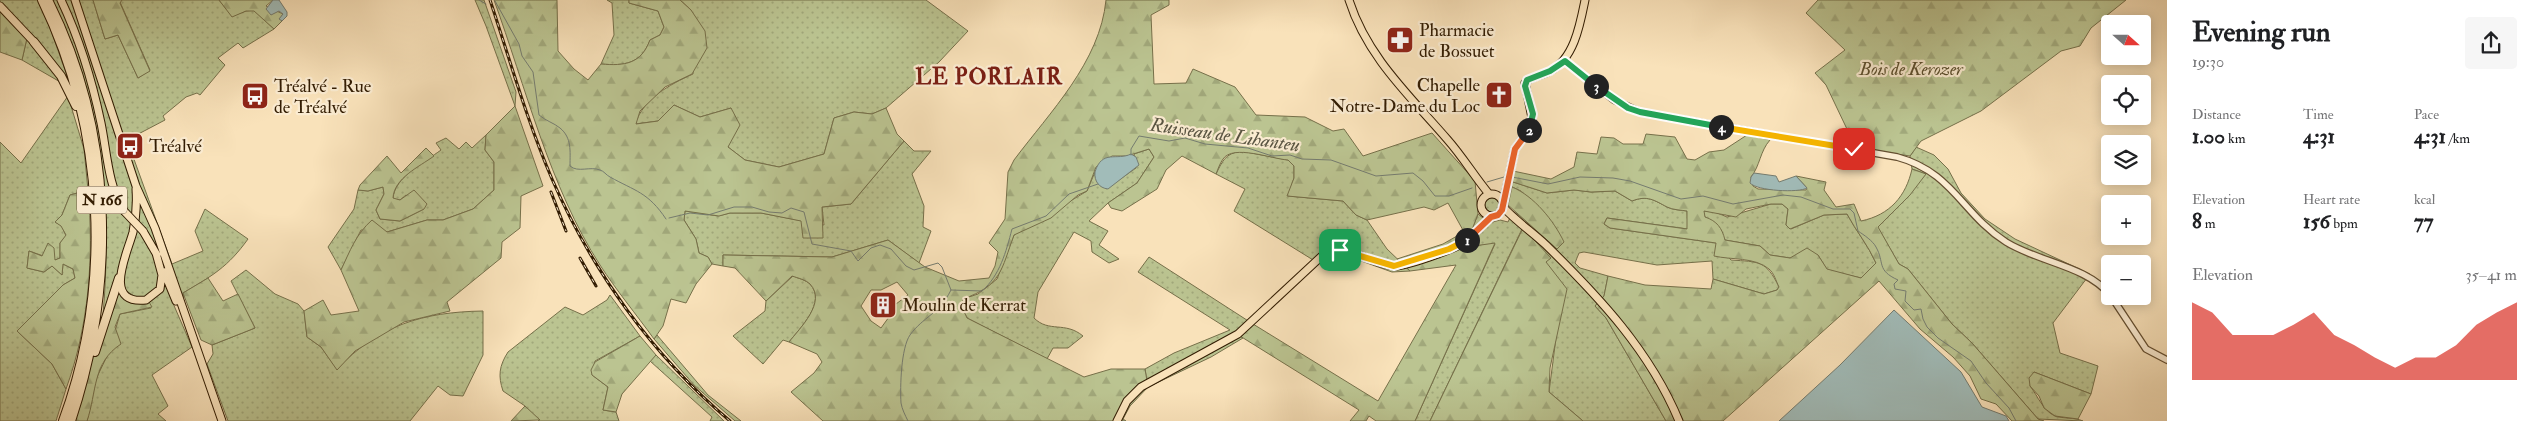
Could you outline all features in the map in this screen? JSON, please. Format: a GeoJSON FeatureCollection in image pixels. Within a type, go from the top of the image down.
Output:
{"type":"FeatureCollection","features":[{"type":"Feature","properties":{"kind":"highway","name":"N 166"},"geometry":{"type":"LineString","coordinates":[[42,0],[64,52],[81,107],[93,186],[96,251],[91,308],[79,370],[63,421]]}},
{"type":"Feature","properties":{"kind":"highway","name":"N 166"},"geometry":{"type":"LineString","coordinates":[[48,0],[67,43],[81,84],[93,132],[101,189],[103,263],[100,297],[92,346],[71,421]]}},
{"type":"Feature","properties":{"kind":"highway"},"geometry":{"type":"LineString","coordinates":[[34,42],[61,76],[77,108],[93,186]]}},
{"type":"Feature","properties":{"kind":"highway"},"geometry":{"type":"LineString","coordinates":[[76,406],[81,398],[119,278]]}},
{"type":"Feature","properties":{"kind":"main road"},"geometry":{"type":"LineString","coordinates":[[61,0],[78,39],[90,77],[112,182],[124,212],[143,231],[156,253],[192,336]]}},
{"type":"Feature","properties":{"kind":"main road"},"geometry":{"type":"LineString","coordinates":[[75,0],[136,186],[155,228],[222,421]]}},
{"type":"Feature","properties":{"kind":"main road"},"geometry":{"type":"LineString","coordinates":[[1349,0],[1364,36],[1388,74],[1448,140],[1489,194],[1497,196],[1513,218],[1529,229],[1580,278],[1622,325],[1652,369],[1679,421]]}},
{"type":"Feature","properties":{"kind":"main road"},"geometry":{"type":"LineString","coordinates":[[1117,421],[1127,401],[1141,387],[1238,334],[1324,254],[1340,250],[1382,263],[1401,266],[1456,247],[1494,216],[1503,205],[1505,188],[1515,149],[1533,122],[1525,86],[1527,80],[1550,71],[1565,61],[1578,29],[1585,0]]}},
{"type":"Feature","properties":{"kind":"main road"},"geometry":{"type":"LineString","coordinates":[[0,6],[34,42]]}},
{"type":"Feature","properties":{"kind":"main road"},"geometry":{"type":"LineString","coordinates":[[1475,232],[1483,212],[1476,179]]}},
{"type":"Feature","properties":{"kind":"main road"},"geometry":{"type":"LineString","coordinates":[[136,186],[137,204],[133,233],[119,278],[123,290],[132,298],[142,300],[154,296],[160,289],[162,279],[156,253]]}},
{"type":"Feature","properties":{"kind":"main road"},"geometry":{"type":"LineString","coordinates":[[1497,196],[1505,188]]}},
{"type":"Feature","properties":{"kind":"main road"},"geometry":{"type":"LineString","coordinates":[[1482,201],[1489,194]]}},
{"type":"Feature","properties":{"kind":"main road"},"geometry":{"type":"LineString","coordinates":[[1483,212],[1494,216],[1513,218]]}},
{"type":"Feature","properties":{"kind":"street"},"geometry":{"type":"LineString","coordinates":[[1565,61],[1614,100],[1640,112],[1897,157],[1921,165],[1944,180],[1984,226],[2005,242],[2030,255],[2095,281],[2101,287]]}},
{"type":"Feature","properties":{"kind":"street"},"geometry":{"type":"LineString","coordinates":[[2116,305],[2146,350],[2167,360]]}},
{"type":"Feature","properties":{"kind":"green space"},"geometry":{"type":"Polygon","coordinates":[[[0,0],[38,0],[69,81],[62,81],[62,83],[22,60],[27,38],[0,10],[0,0]]]}},
{"type":"Feature","properties":{"kind":"green space"},"geometry":{"type":"Polygon","coordinates":[[[52,0],[93,0],[105,39],[118,35],[138,78],[150,70],[120,2],[122,0],[219,0],[232,16],[254,10],[274,29],[243,48],[238,43],[218,58],[225,65],[200,95],[197,93],[186,97],[163,116],[165,120],[127,140],[172,264],[203,251],[195,231],[205,209],[248,239],[241,249],[219,270],[183,293],[184,296],[172,301],[192,347],[152,375],[168,406],[158,414],[166,421],[87,421],[96,379],[109,352],[120,314],[151,308],[120,287],[109,316],[103,314],[106,250],[105,219],[103,187],[94,125],[79,63],[52,0]]]}},
{"type":"Feature","properties":{"kind":"green space"},"geometry":{"type":"Polygon","coordinates":[[[93,0],[122,0],[120,3],[150,71],[138,78],[118,35],[105,39],[93,0]]]}},
{"type":"Feature","properties":{"kind":"green space"},"geometry":{"type":"Polygon","coordinates":[[[219,0],[273,0],[266,6],[283,14],[280,19],[282,21],[274,29],[254,11],[246,11],[232,17],[219,0]]]}},
{"type":"Feature","properties":{"kind":"green space"},"geometry":{"type":"Polygon","coordinates":[[[475,0],[484,0],[516,92],[515,106],[486,26],[475,0]]]}},
{"type":"Feature","properties":{"kind":"green space"},"geometry":{"type":"Polygon","coordinates":[[[494,0],[557,0],[558,51],[574,69],[588,80],[601,64],[625,64],[637,59],[650,40],[660,35],[664,27],[658,11],[629,3],[629,0],[680,0],[691,10],[705,31],[707,48],[692,74],[665,87],[640,111],[636,124],[658,121],[674,105],[700,117],[731,108],[740,125],[728,147],[745,160],[779,167],[824,154],[834,118],[854,112],[872,114],[886,108],[897,134],[904,141],[851,204],[822,207],[823,238],[803,238],[801,221],[761,213],[730,213],[719,216],[685,211],[684,220],[696,239],[699,253],[708,257],[712,264],[696,284],[686,303],[671,299],[663,326],[654,339],[619,293],[582,235],[540,136],[494,0]]]}},
{"type":"Feature","properties":{"kind":"green space"},"geometry":{"type":"Polygon","coordinates":[[[607,0],[629,0],[629,3],[658,11],[664,27],[660,35],[650,40],[637,59],[625,64],[601,64],[614,35],[612,3],[607,0]]]}},
{"type":"Feature","properties":{"kind":"green space"},"geometry":{"type":"Polygon","coordinates":[[[680,0],[926,0],[968,31],[939,62],[886,108],[872,114],[854,112],[834,118],[824,154],[779,167],[745,160],[728,147],[731,108],[700,117],[674,105],[658,121],[635,124],[644,107],[658,93],[693,74],[691,10],[680,0]]]}},
{"type":"Feature","properties":{"kind":"green space"},"geometry":{"type":"Polygon","coordinates":[[[1106,0],[1169,0],[1169,5],[1151,15],[1154,84],[1186,83],[1193,69],[1235,87],[1256,115],[1305,117],[1333,131],[1344,129],[1363,156],[1432,133],[1475,181],[1478,214],[1473,227],[1474,246],[1495,243],[1415,421],[1376,421],[1369,416],[1366,421],[1350,421],[1359,410],[1240,336],[1253,324],[1378,401],[1456,265],[1410,271],[1397,259],[1443,244],[1464,232],[1448,203],[1434,210],[1424,207],[1367,220],[1356,215],[1343,201],[1287,196],[1294,178],[1294,166],[1288,160],[1244,152],[1228,155],[1223,159],[1216,174],[1182,156],[1166,170],[1157,189],[1122,211],[1111,208],[1108,203],[1137,183],[1154,157],[1149,149],[1127,156],[1112,156],[1096,167],[1087,191],[1078,195],[1051,218],[1014,235],[1002,267],[993,282],[976,294],[963,299],[962,307],[967,318],[1084,377],[1111,369],[1145,369],[1148,387],[1130,406],[1123,419],[1126,421],[823,421],[791,392],[814,373],[822,362],[817,354],[789,342],[814,307],[814,291],[810,284],[792,276],[766,301],[735,268],[723,266],[723,255],[832,257],[888,240],[925,267],[959,281],[989,278],[995,266],[998,252],[989,243],[1005,219],[1008,172],[1014,160],[1057,105],[1084,65],[1102,23],[1106,0]],[[897,282],[881,290],[871,290],[861,306],[871,321],[881,328],[894,310],[892,307],[908,295],[897,282]]]}},
{"type":"Feature","properties":{"kind":"green space","name":"Bois de Kerozer"},"geometry":{"type":"Polygon","coordinates":[[[1818,0],[2126,0],[2107,15],[2101,15],[2101,20],[2091,28],[2080,46],[2061,51],[1981,111],[1921,141],[1910,156],[1856,148],[1826,85],[1815,73],[1845,50],[1806,13],[1818,0]]]}},
{"type":"Feature","properties":{"kind":"green space"},"geometry":{"type":"Polygon","coordinates":[[[0,10],[27,38],[22,60],[0,52],[0,10]]]}},
{"type":"Feature","properties":{"kind":"green space"},"geometry":{"type":"Polygon","coordinates":[[[68,96],[84,149],[88,190],[70,195],[62,215],[55,222],[62,226],[66,236],[60,243],[60,258],[55,260],[29,251],[27,268],[44,272],[52,266],[62,275],[63,264],[73,269],[75,278],[63,285],[17,331],[52,364],[66,389],[56,421],[0,421],[0,142],[21,163],[68,96]]]}},
{"type":"Feature","properties":{"kind":"green space"},"geometry":{"type":"Polygon","coordinates":[[[515,106],[543,186],[521,196],[520,228],[502,242],[501,258],[447,302],[450,311],[404,322],[355,351],[337,370],[321,347],[307,337],[304,311],[323,300],[331,315],[359,311],[341,270],[358,237],[372,220],[387,232],[427,220],[443,220],[473,209],[494,190],[494,162],[485,150],[486,135],[515,106]]]}},
{"type":"Feature","properties":{"kind":"green space"},"geometry":{"type":"Polygon","coordinates":[[[1646,134],[1675,137],[1687,159],[1695,160],[1709,152],[1724,150],[1747,135],[1770,140],[1751,177],[1753,186],[1758,189],[1806,190],[1807,188],[1796,176],[1826,182],[1824,190],[1836,207],[1854,204],[1861,221],[1880,214],[1895,203],[1906,188],[1912,169],[1926,174],[1910,195],[1878,227],[1899,264],[1908,269],[1952,324],[1972,343],[2038,419],[2044,421],[2012,421],[1996,404],[1981,399],[1970,376],[1953,357],[1920,329],[1879,281],[1723,421],[1666,421],[1606,318],[1595,306],[1604,296],[1608,276],[1645,285],[1711,289],[1713,279],[1764,294],[1777,290],[1779,287],[1772,273],[1757,262],[1714,256],[1716,243],[1610,228],[1604,224],[1607,218],[1687,229],[1687,211],[1669,208],[1650,199],[1642,198],[1632,201],[1615,191],[1591,192],[1574,190],[1547,193],[1510,181],[1513,171],[1551,179],[1574,167],[1577,152],[1597,154],[1601,137],[1614,138],[1623,144],[1643,144],[1646,134]],[[1771,204],[1746,209],[1736,217],[1704,211],[1705,217],[1718,226],[1725,240],[1760,246],[1770,255],[1790,258],[1807,248],[1818,255],[1827,269],[1861,278],[1876,263],[1847,214],[1824,215],[1790,229],[1786,225],[1788,209],[1782,204],[1771,204]]]}},
{"type":"Feature","properties":{"kind":"green space"},"geometry":{"type":"Polygon","coordinates":[[[486,135],[485,150],[494,162],[494,190],[473,209],[443,220],[427,220],[387,232],[361,230],[341,270],[328,247],[354,209],[358,190],[368,191],[383,187],[384,194],[376,210],[380,219],[400,221],[424,209],[406,195],[400,200],[393,199],[395,191],[404,177],[441,150],[436,143],[446,138],[459,149],[466,142],[472,148],[486,135]]]}},
{"type":"Feature","properties":{"kind":"green space"},"geometry":{"type":"Polygon","coordinates":[[[904,141],[914,151],[931,151],[912,174],[924,206],[923,227],[931,231],[919,263],[888,240],[832,257],[723,255],[723,266],[712,264],[708,257],[699,253],[696,239],[684,220],[685,211],[718,216],[730,213],[761,213],[824,225],[822,207],[851,204],[904,141]]]}},
{"type":"Feature","properties":{"kind":"green space"},"geometry":{"type":"Polygon","coordinates":[[[1916,147],[1934,155],[1948,169],[1961,193],[1985,219],[2015,239],[2090,274],[2053,323],[2060,353],[2098,366],[2091,394],[2034,372],[2030,386],[2051,414],[2083,421],[2038,419],[1972,343],[1952,324],[1908,269],[1899,264],[1877,226],[1926,174],[1912,169],[1910,156],[1916,147]]]}},
{"type":"Feature","properties":{"kind":"green space"},"geometry":{"type":"Polygon","coordinates":[[[426,148],[434,156],[402,179],[394,191],[393,198],[400,200],[414,190],[427,204],[424,209],[400,221],[380,219],[376,210],[384,194],[383,187],[368,191],[358,190],[360,185],[387,156],[401,173],[426,148]]]}},
{"type":"Feature","properties":{"kind":"green space"},"geometry":{"type":"Polygon","coordinates":[[[1149,149],[1154,157],[1137,183],[1108,203],[1089,221],[1108,231],[1099,245],[1119,259],[1109,263],[1092,252],[1091,241],[1074,232],[1038,292],[1034,318],[1045,325],[1070,329],[1083,336],[1068,348],[1053,348],[1047,359],[967,318],[962,307],[963,299],[978,294],[997,279],[1014,235],[1087,191],[1095,172],[1095,176],[1106,189],[1136,168],[1134,154],[1149,149]]]}},
{"type":"Feature","properties":{"kind":"green space"},"geometry":{"type":"Polygon","coordinates":[[[1241,151],[1288,160],[1294,166],[1294,178],[1288,196],[1343,201],[1356,215],[1367,220],[1387,249],[1410,271],[1392,272],[1350,257],[1336,256],[1318,263],[1234,211],[1245,189],[1216,174],[1225,158],[1241,151]]]}},
{"type":"Feature","properties":{"kind":"green space"},"geometry":{"type":"Polygon","coordinates":[[[1510,181],[1547,193],[1574,190],[1591,192],[1615,191],[1632,201],[1642,198],[1650,199],[1669,208],[1687,211],[1688,229],[1607,218],[1604,224],[1610,228],[1716,243],[1731,260],[1761,264],[1770,272],[1779,287],[1777,290],[1764,294],[1713,279],[1712,261],[1657,265],[1584,252],[1579,253],[1575,263],[1580,268],[1608,276],[1604,296],[1595,306],[1606,318],[1666,421],[1583,421],[1549,392],[1557,330],[1546,261],[1551,258],[1522,229],[1430,421],[1415,421],[1495,244],[1474,246],[1473,227],[1478,214],[1489,223],[1500,220],[1508,222],[1513,211],[1533,226],[1521,191],[1512,187],[1510,181]]]}},
{"type":"Feature","properties":{"kind":"green space"},"geometry":{"type":"Polygon","coordinates":[[[1512,187],[1528,196],[1543,210],[1555,226],[1564,242],[1557,249],[1508,205],[1512,187]]]}},
{"type":"Feature","properties":{"kind":"green space"},"geometry":{"type":"Polygon","coordinates":[[[88,190],[90,266],[88,291],[80,341],[66,389],[52,364],[17,331],[63,285],[75,278],[73,269],[63,264],[62,275],[52,266],[44,272],[27,268],[29,251],[42,256],[48,243],[54,248],[55,260],[60,258],[60,243],[66,235],[61,226],[55,222],[62,215],[70,195],[88,190]]]}},
{"type":"Feature","properties":{"kind":"green space"},"geometry":{"type":"Polygon","coordinates":[[[1489,198],[1495,198],[1499,205],[1495,212],[1489,212],[1485,208],[1485,202],[1489,198]]]}},
{"type":"Feature","properties":{"kind":"green space"},"geometry":{"type":"Polygon","coordinates":[[[1771,204],[1782,204],[1788,209],[1786,225],[1791,229],[1824,215],[1847,214],[1876,263],[1861,278],[1827,270],[1818,255],[1790,258],[1770,255],[1760,246],[1725,240],[1705,217],[1703,211],[1715,212],[1727,217],[1771,204]]]}},
{"type":"Feature","properties":{"kind":"green space"},"geometry":{"type":"Polygon","coordinates":[[[1523,228],[1551,258],[1546,262],[1567,289],[1550,368],[1549,392],[1583,421],[1430,421],[1523,228]]]}},
{"type":"Feature","properties":{"kind":"green space"},"geometry":{"type":"Polygon","coordinates":[[[1149,257],[1253,324],[1240,336],[1243,338],[1211,357],[1148,387],[1145,369],[1174,353],[1230,330],[1138,272],[1149,257]]]}},
{"type":"Feature","properties":{"kind":"green space"},"geometry":{"type":"Polygon","coordinates":[[[246,270],[275,294],[298,304],[304,311],[307,337],[321,347],[337,369],[369,342],[403,324],[441,314],[461,312],[483,311],[483,355],[463,396],[450,395],[438,386],[410,421],[228,421],[207,364],[213,354],[212,345],[255,328],[231,281],[246,270]]]}},
{"type":"Feature","properties":{"kind":"green space"},"geometry":{"type":"Polygon","coordinates":[[[793,276],[810,284],[814,291],[814,307],[789,342],[783,340],[763,364],[733,336],[765,311],[766,301],[793,276]]]}},
{"type":"Feature","properties":{"kind":"green space"},"geometry":{"type":"Polygon","coordinates":[[[208,278],[223,301],[238,294],[255,328],[212,345],[201,340],[183,293],[208,278]]]}},
{"type":"Feature","properties":{"kind":"green space"},"geometry":{"type":"Polygon","coordinates":[[[120,287],[136,297],[146,297],[152,307],[120,314],[115,327],[121,344],[105,360],[100,369],[87,421],[74,421],[94,353],[120,287]]]}},
{"type":"Feature","properties":{"kind":"green space"},"geometry":{"type":"Polygon","coordinates":[[[610,295],[640,336],[595,361],[592,375],[608,387],[603,410],[616,412],[619,421],[539,421],[525,406],[503,391],[500,371],[505,357],[508,352],[565,307],[583,315],[607,300],[610,295]]]}},
{"type":"Feature","properties":{"kind":"green space"},"geometry":{"type":"Polygon","coordinates":[[[657,335],[708,395],[741,421],[735,421],[694,385],[654,339],[657,335]]]}},
{"type":"Feature","properties":{"kind":"green space"},"geometry":{"type":"Polygon","coordinates":[[[640,336],[656,355],[622,394],[616,412],[603,410],[608,387],[592,375],[591,370],[595,362],[640,336]]]}},
{"type":"Feature","properties":{"kind":"green space"},"geometry":{"type":"Polygon","coordinates":[[[656,355],[724,421],[710,421],[712,417],[650,361],[656,355]]]}},
{"type":"Feature","properties":{"kind":"green space"},"geometry":{"type":"Polygon","coordinates":[[[2034,372],[2091,394],[2078,419],[2055,416],[2044,408],[2039,396],[2030,386],[2029,378],[2034,372]]]}},
{"type":"Feature","properties":{"kind":"green space"},"geometry":{"type":"Polygon","coordinates":[[[525,406],[540,420],[511,421],[525,406]]]}},
{"type":"Feature","properties":{"kind":"water"},"geometry":{"type":"Polygon","coordinates":[[[273,0],[279,0],[287,12],[287,16],[282,21],[279,19],[283,14],[279,11],[271,15],[266,9],[273,0]]]}},
{"type":"Feature","properties":{"kind":"water"},"geometry":{"type":"Polygon","coordinates":[[[1131,154],[1136,157],[1139,165],[1108,189],[1098,184],[1095,172],[1102,160],[1131,154]]]}},
{"type":"Feature","properties":{"kind":"water"},"geometry":{"type":"Polygon","coordinates":[[[1754,173],[1776,176],[1779,182],[1796,176],[1807,188],[1787,191],[1761,188],[1750,183],[1754,173]]]}},
{"type":"Feature","properties":{"kind":"water"},"geometry":{"type":"Polygon","coordinates":[[[1894,310],[1961,372],[1982,407],[2006,416],[2009,421],[1779,421],[1840,365],[1894,310]]]}},
{"type":"Feature","properties":{"kind":"waterway"},"geometry":{"type":"LineString","coordinates":[[479,0],[486,4]]}},
{"type":"Feature","properties":{"kind":"waterway"},"geometry":{"type":"LineString","coordinates":[[495,1],[519,44],[522,56],[533,72],[539,115],[560,128],[567,136],[570,145],[570,166],[577,169],[596,169],[634,189],[653,203],[666,219]]}},
{"type":"Feature","properties":{"kind":"waterway","name":"Ruisseau de Lihanteu"},"geometry":{"type":"LineString","coordinates":[[1131,155],[1131,149],[1139,136],[1169,141],[1185,138],[1205,144],[1248,148],[1272,156],[1290,155],[1302,159],[1331,160],[1376,176],[1413,173],[1423,181],[1435,196],[1449,196],[1472,188]]}},
{"type":"Feature","properties":{"kind":"waterway","name":"Ruisseau de Lihanteu"},"geometry":{"type":"LineString","coordinates":[[1487,182],[1504,177]]}},
{"type":"Feature","properties":{"kind":"waterway","name":"Ruisseau de Lihanteu"},"geometry":{"type":"LineString","coordinates":[[1512,177],[1548,184],[1580,177],[1613,178],[1630,181],[1681,199],[1703,196],[1733,204],[1783,195],[1801,197],[1833,209],[1850,209],[1854,213],[1858,231],[1871,240],[1879,253],[1884,269],[1898,280],[1894,284],[1895,289],[1906,291],[1905,301],[1914,310],[1921,309],[1927,327],[1938,338],[1971,361],[1986,383],[2009,408],[2016,421]]}},
{"type":"Feature","properties":{"kind":"waterway","name":"Ruisseau de Lihanteu"},"geometry":{"type":"LineString","coordinates":[[951,290],[982,291],[998,270],[1005,255],[1012,229],[1046,216],[1069,194],[1098,184]]}},
{"type":"Feature","properties":{"kind":"waterway"},"geometry":{"type":"LineString","coordinates":[[669,218],[690,213],[708,215],[734,207],[752,207],[769,212],[782,213],[791,208],[804,212],[812,244],[851,251],[858,261],[871,248],[880,245],[891,249],[906,266],[914,270],[938,263],[942,267],[951,290],[941,305],[915,329],[907,341],[902,368],[901,403],[908,421]]}},
{"type":"Feature","properties":{"kind":"railway"},"geometry":{"type":"LineString","coordinates":[[490,0],[543,157],[568,213],[586,246],[627,310],[650,340],[675,369],[730,421]]}},
{"type":"Feature","properties":{"kind":"railway"},"geometry":{"type":"LineString","coordinates":[[551,192],[566,231]]}},
{"type":"Feature","properties":{"kind":"railway"},"geometry":{"type":"LineString","coordinates":[[580,258],[596,286]]}},
{"type":"Feature","properties":{"kind":"place","name":"Pharmacie de Bossuet"},"geometry":{"type":"Point","coordinates":[1400,40]}},
{"type":"Feature","properties":{"kind":"place","name":"Chapelle Notre-Dame du Loc"},"geometry":{"type":"Point","coordinates":[1499,95]}},
{"type":"Feature","properties":{"kind":"place","name":"Tréalvé - Rue de Tréalvé"},"geometry":{"type":"Point","coordinates":[255,96]}},
{"type":"Feature","properties":{"kind":"place","name":"Tréalvé"},"geometry":{"type":"Point","coordinates":[130,146]}},
{"type":"Feature","properties":{"kind":"place","name":"Moulin de Kerrat"},"geometry":{"type":"Point","coordinates":[883,305]}},
{"type":"Feature","properties":{"kind":"district","name":"LE PORLAIR"},"geometry":{"type":"Point","coordinates":[989,77]}},
{"type":"Feature","properties":{"kind":"route"},"geometry":{"type":"LineString","coordinates":[[1340,250],[1382,263],[1401,266],[1456,247],[1469,238],[1491,217],[1498,215],[1503,207],[1504,194],[1515,149],[1533,122],[1533,114],[1525,86],[1527,80],[1550,71],[1565,61],[1605,94],[1628,108],[1640,112],[1854,149]]}}]}
